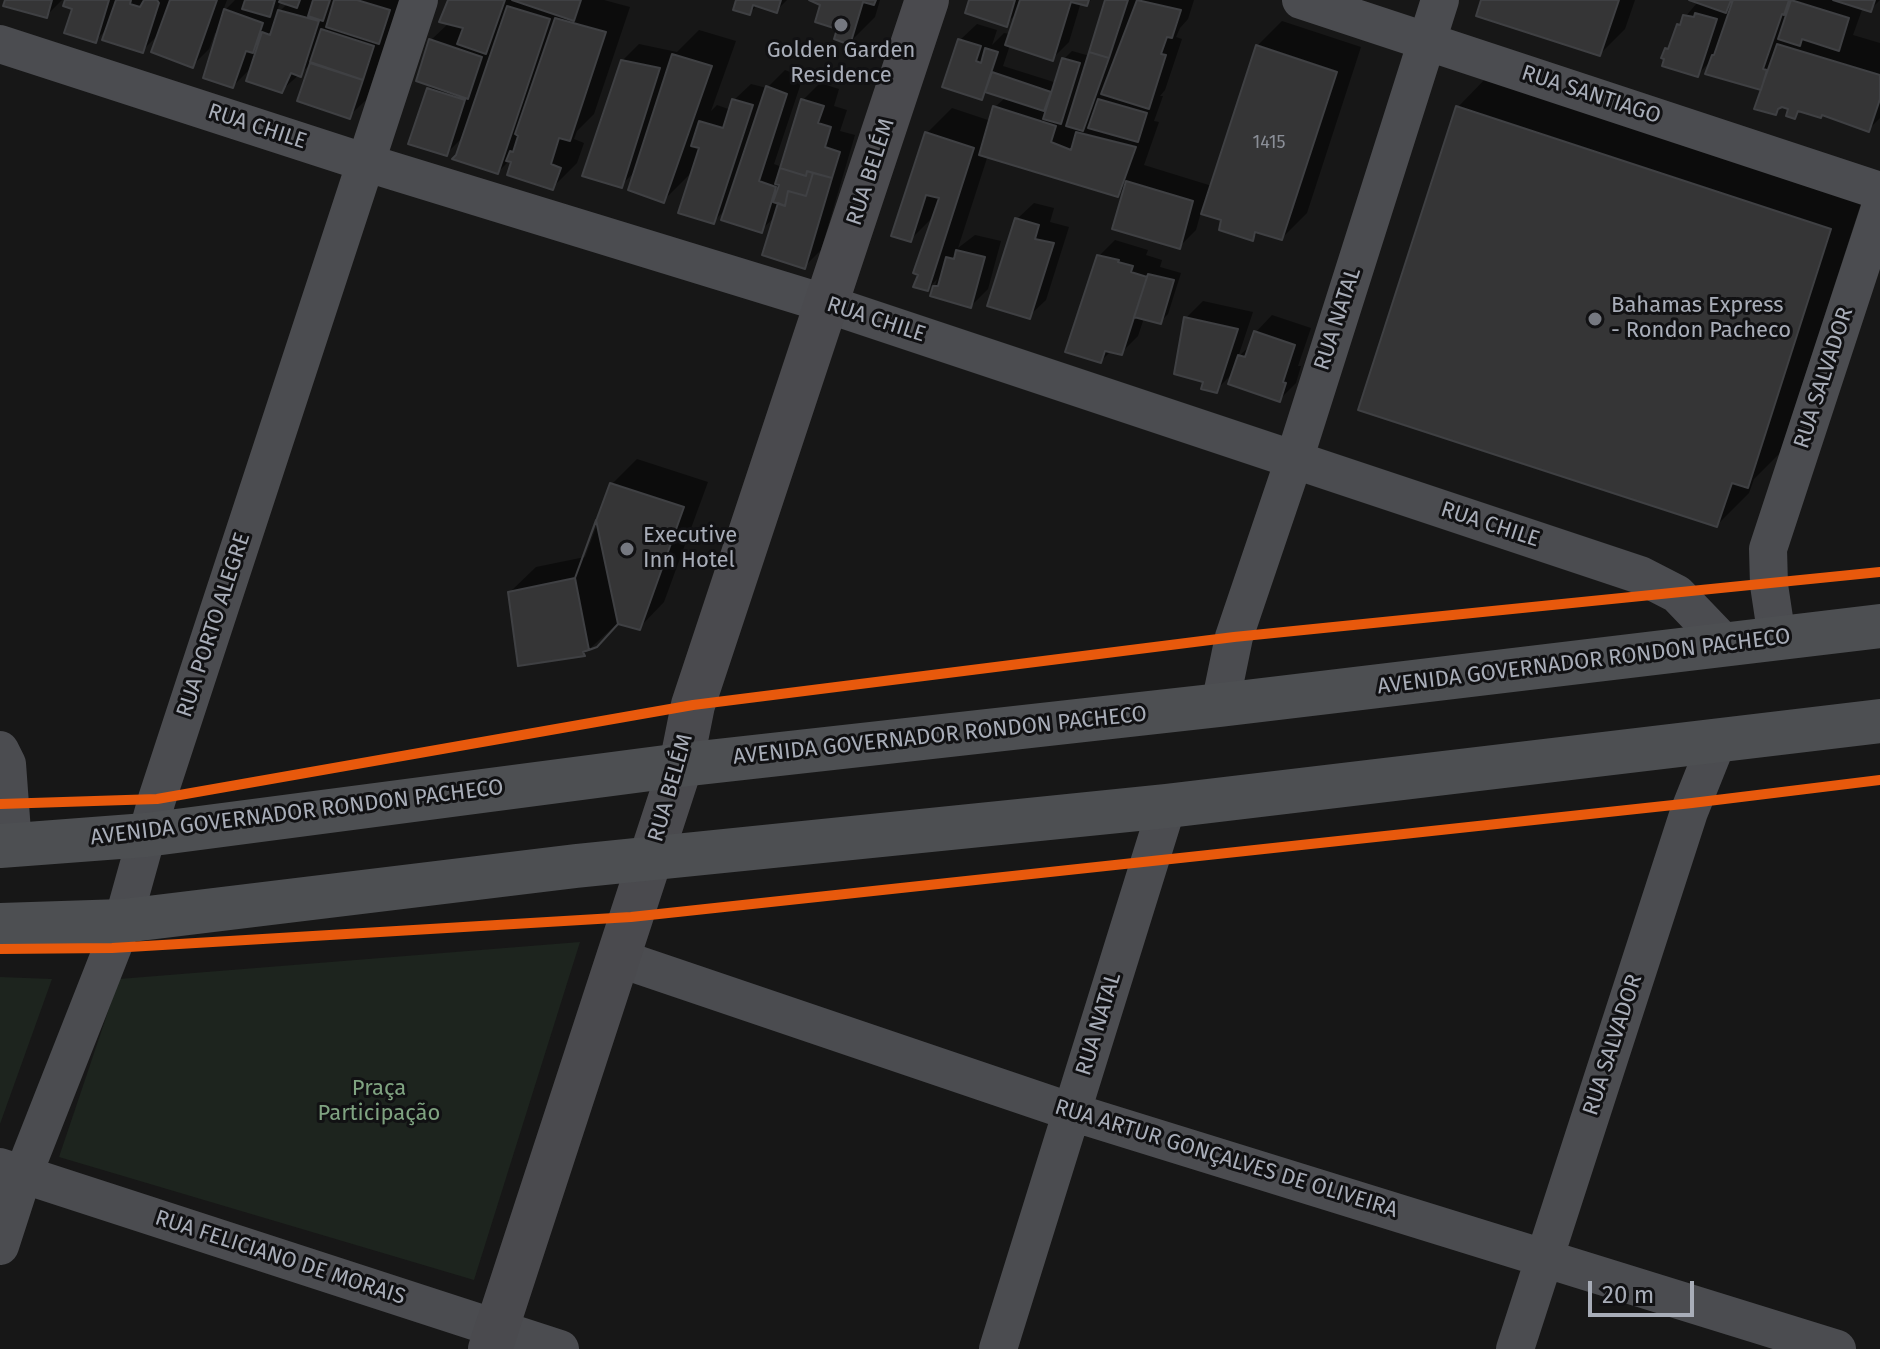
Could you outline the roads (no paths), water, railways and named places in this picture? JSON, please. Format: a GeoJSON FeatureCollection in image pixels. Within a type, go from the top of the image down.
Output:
{"type":"FeatureCollection","features":[{"type":"Feature","properties":{"kind":"main road","name":"AVENIDA GOVERNADOR RONDON PACHECO"},"geometry":{"type":"LineString","coordinates":[[7,846],[146,835],[681,765],[1220,705],[1880,626]]}},
{"type":"Feature","properties":{"kind":"main road"},"geometry":{"type":"LineString","coordinates":[[0,925],[123,921],[576,866],[1163,821],[1880,721]]}},
{"type":"Feature","properties":{"kind":"street","name":"RUA PORTO ALEGRE"},"geometry":{"type":"LineString","coordinates":[[0,1246],[12,1171],[123,921],[146,835],[419,0]]}},
{"type":"Feature","properties":{"kind":"street","name":"RUA BELÉM"},"geometry":{"type":"LineString","coordinates":[[493,1339],[681,765],[693,705],[927,0]]}},
{"type":"Feature","properties":{"kind":"street","name":"RUA SANTIAGO"},"geometry":{"type":"LineString","coordinates":[[1301,0],[1880,191]]}},
{"type":"Feature","properties":{"kind":"street","name":"RUA NATAL"},"geometry":{"type":"LineString","coordinates":[[1220,705],[1234,637],[1294,460],[1440,0]]}},
{"type":"Feature","properties":{"kind":"street","name":"RUA CHILE"},"geometry":{"type":"LineString","coordinates":[[0,44],[367,163],[827,304],[1640,575],[1677,594],[1726,645]]}},
{"type":"Feature","properties":{"kind":"street","name":"RUA SALVADOR"},"geometry":{"type":"LineString","coordinates":[[1777,638],[1769,585],[1768,549],[1880,208]]}},
{"type":"Feature","properties":{"kind":"street","name":"RUA SALVADOR"},"geometry":{"type":"LineString","coordinates":[[1515,1349],[1689,812],[1717,742]]}},
{"type":"Feature","properties":{"kind":"street"},"geometry":{"type":"LineString","coordinates":[[0,750],[7,764],[7,846]]}},
{"type":"Feature","properties":{"kind":"street","name":"RUA NATAL"},"geometry":{"type":"LineString","coordinates":[[998,1349],[1163,821]]}},
{"type":"Feature","properties":{"kind":"street","name":"RUA ARTUR GONÇALVES DE OLIVEIRA"},"geometry":{"type":"LineString","coordinates":[[618,958],[1072,1112],[1837,1349]]}},
{"type":"Feature","properties":{"kind":"street","name":"RUA FELICIANO DE MORAIS"},"geometry":{"type":"LineString","coordinates":[[12,1171],[493,1339],[560,1349]]}},
{"type":"Feature","properties":{"kind":"place","name":"Golden Garden Residence"},"geometry":{"type":"Point","coordinates":[841,25]}},
{"type":"Feature","properties":{"kind":"place","name":"Bahamas Express - Rondon Pacheco"},"geometry":{"type":"Point","coordinates":[1595,319]}},
{"type":"Feature","properties":{"kind":"place","name":"Executive Inn Hotel"},"geometry":{"type":"Point","coordinates":[627,549]}},
{"type":"Feature","properties":{"kind":"park label","name":"Praça Participação"},"geometry":{"type":"Point","coordinates":[379,1102]}}]}
